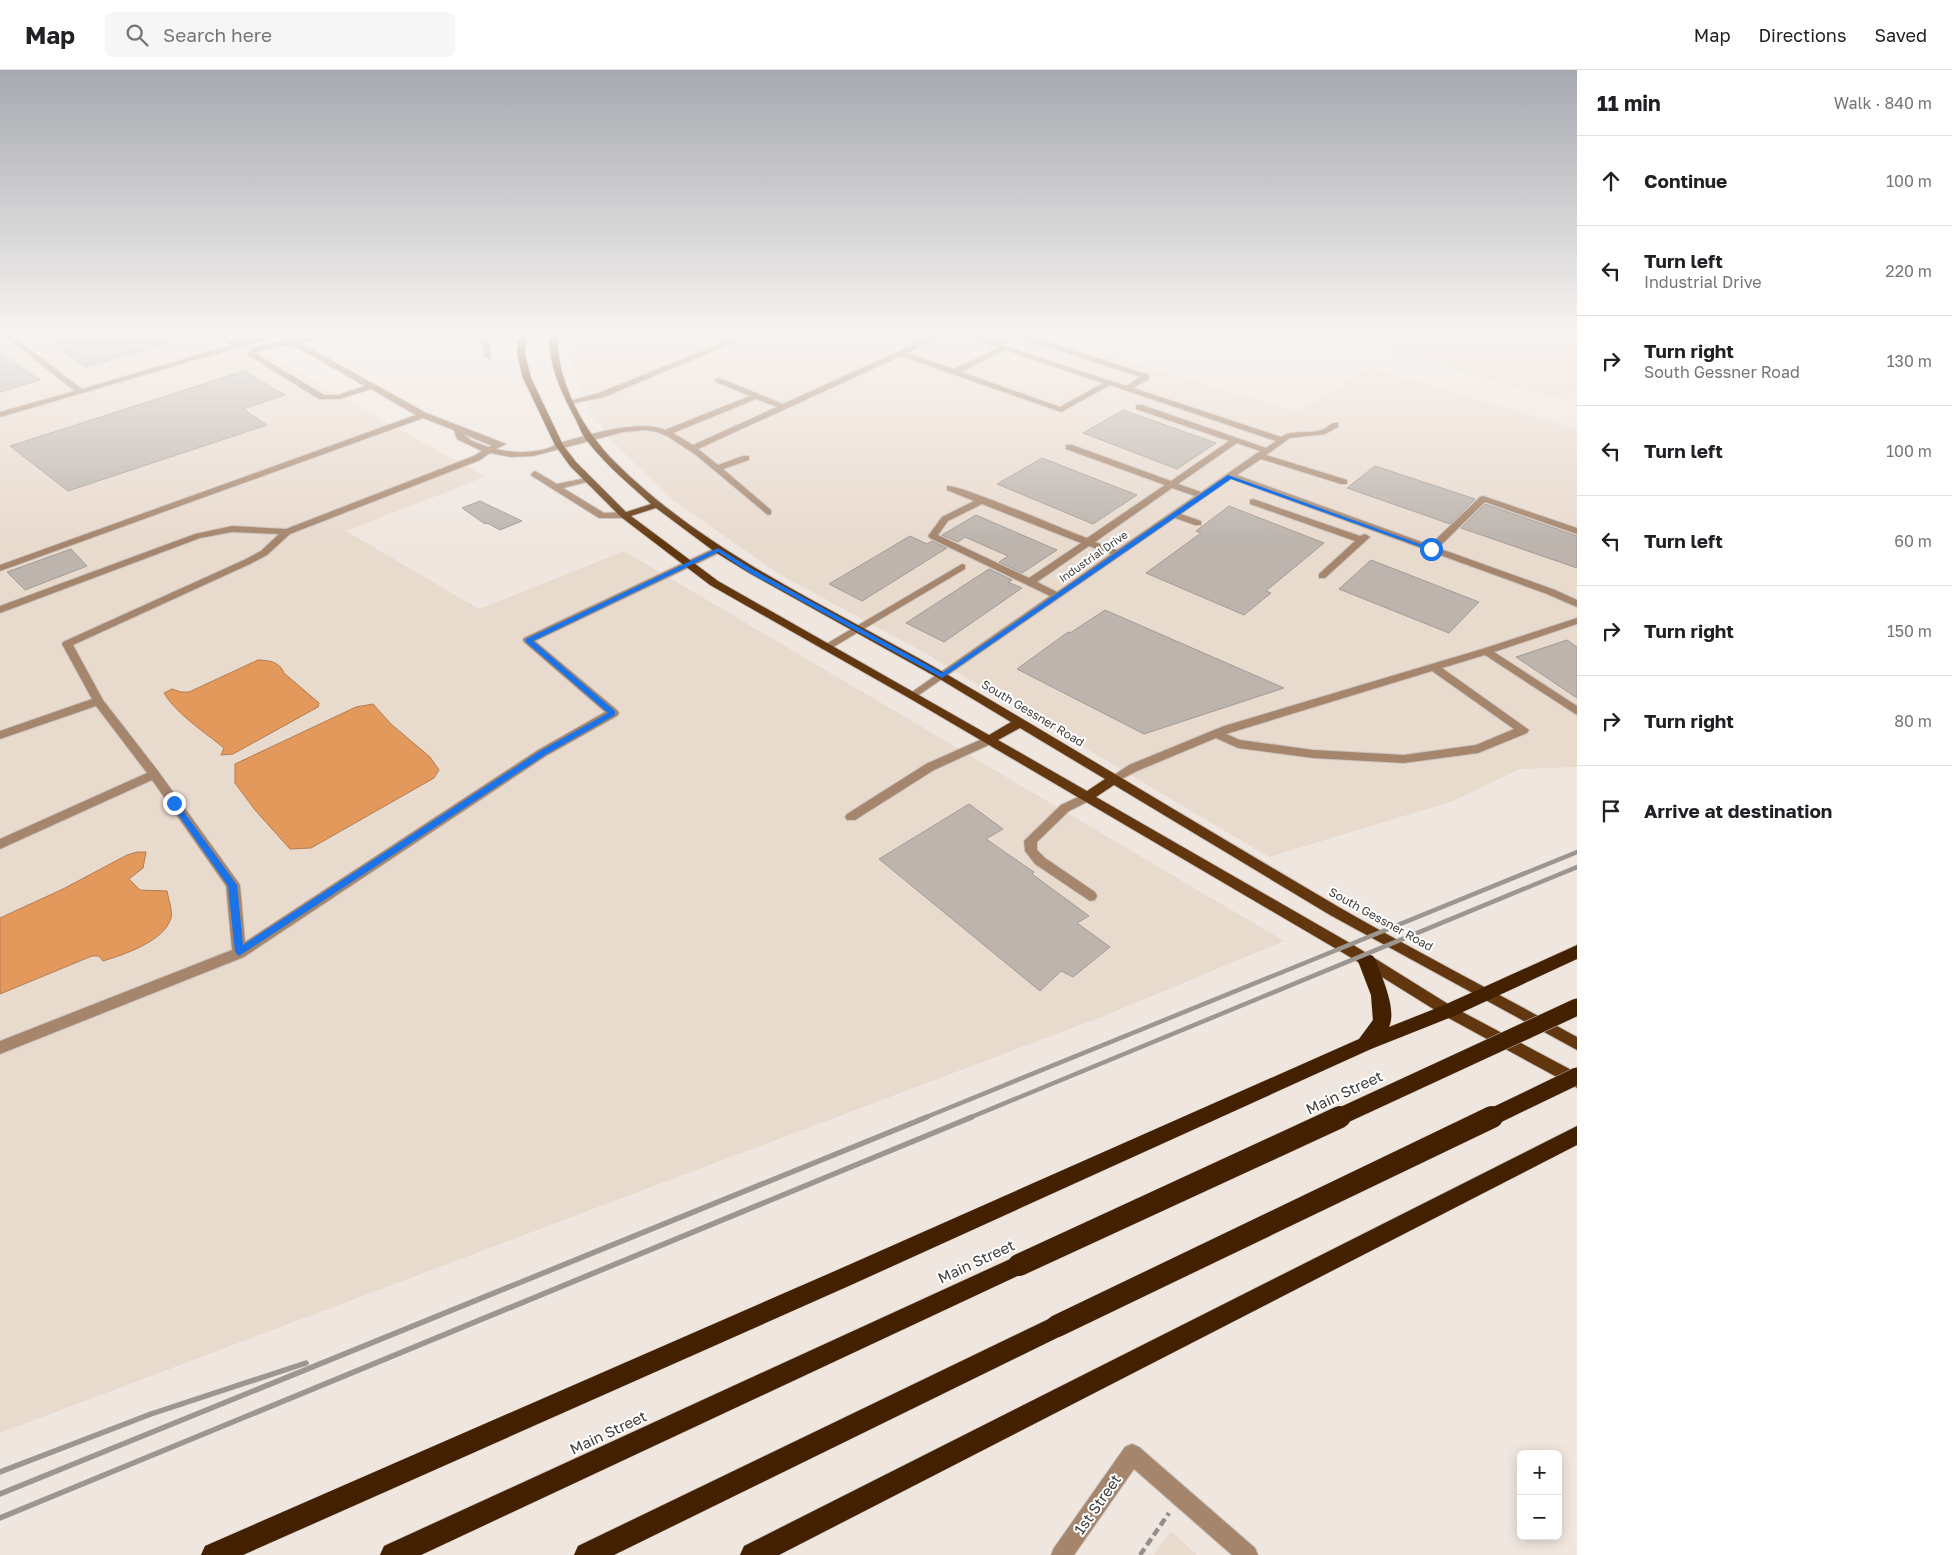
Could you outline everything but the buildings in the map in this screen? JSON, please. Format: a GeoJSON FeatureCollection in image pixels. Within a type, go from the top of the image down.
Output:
{"type":"FeatureCollection","features":[{"type":"Feature","properties":{"kind":"highway"},"geometry":{"type":"LineString","coordinates":[[214,1555],[843,1278],[1365,1044],[1448,1011],[1577,952]]}},
{"type":"Feature","properties":{"kind":"highway"},"geometry":{"type":"LineString","coordinates":[[1365,1044],[1382,1022],[1380,995],[1367,961]]}},
{"type":"Feature","properties":{"kind":"highway","name":"Main Street"},"geometry":{"type":"LineString","coordinates":[[393,1555],[1577,1007]]}},
{"type":"Feature","properties":{"kind":"highway"},"geometry":{"type":"LineString","coordinates":[[587,1555],[1577,1076]]}},
{"type":"Feature","properties":{"kind":"highway"},"geometry":{"type":"LineString","coordinates":[[752,1555],[1577,1135]]}},
{"type":"Feature","properties":{"kind":"main road"},"geometry":{"type":"LineString","coordinates":[[539,403],[559,445],[588,479],[624,515],[714,583],[1087,797],[1367,961],[1448,1011],[1577,1082]]}},
{"type":"Feature","properties":{"kind":"main road","name":"South Gessner Road"},"geometry":{"type":"LineString","coordinates":[[571,403],[590,438],[613,465],[657,505],[718,550],[856,630],[942,676],[1335,912],[1577,1044]]}},
{"type":"Feature","properties":{"kind":"main road"},"geometry":{"type":"LineString","coordinates":[[624,515],[657,505]]}},
{"type":"Feature","properties":{"kind":"main road"},"geometry":{"type":"LineString","coordinates":[[989,740],[1019,722]]}},
{"type":"Feature","properties":{"kind":"main road"},"geometry":{"type":"LineString","coordinates":[[1087,797],[1114,779]]}},
{"type":"Feature","properties":{"kind":"street"},"geometry":{"type":"LineString","coordinates":[[0,416],[41,403]]}},
{"type":"Feature","properties":{"kind":"street"},"geometry":{"type":"LineString","coordinates":[[402,403],[422,415],[498,444],[525,446],[543,443],[559,445]]}},
{"type":"Feature","properties":{"kind":"street"},"geometry":{"type":"LineString","coordinates":[[667,432],[738,403]]}},
{"type":"Feature","properties":{"kind":"street"},"geometry":{"type":"LineString","coordinates":[[772,403],[783,408]]}},
{"type":"Feature","properties":{"kind":"street"},"geometry":{"type":"LineString","coordinates":[[692,449],[793,403]]}},
{"type":"Feature","properties":{"kind":"street"},"geometry":{"type":"LineString","coordinates":[[1042,403],[1061,410],[1073,403]]}},
{"type":"Feature","properties":{"kind":"street"},"geometry":{"type":"LineString","coordinates":[[1172,403],[1285,438],[1325,432],[1335,425]]}},
{"type":"Feature","properties":{"kind":"street"},"geometry":{"type":"LineString","coordinates":[[1139,407],[1236,440],[1263,453],[1344,482]]}},
{"type":"Feature","properties":{"kind":"street"},"geometry":{"type":"LineString","coordinates":[[0,568],[422,415]]}},
{"type":"Feature","properties":{"kind":"street"},"geometry":{"type":"LineString","coordinates":[[458,430],[460,437],[476,447],[488,451],[526,454],[630,429],[657,429],[667,432],[692,449],[768,512]]}},
{"type":"Feature","properties":{"kind":"street","name":"Industrial Drive"},"geometry":{"type":"LineString","coordinates":[[913,696],[1285,438]]}},
{"type":"Feature","properties":{"kind":"street"},"geometry":{"type":"LineString","coordinates":[[1030,582],[1236,440]]}},
{"type":"Feature","properties":{"kind":"street"},"geometry":{"type":"LineString","coordinates":[[239,952],[233,885],[154,774],[98,701],[67,644],[264,553],[287,532],[477,458],[498,444]]}},
{"type":"Feature","properties":{"kind":"street"},"geometry":{"type":"LineString","coordinates":[[1070,447],[1203,496]]}},
{"type":"Feature","properties":{"kind":"street"},"geometry":{"type":"LineString","coordinates":[[716,469],[746,458]]}},
{"type":"Feature","properties":{"kind":"street"},"geometry":{"type":"LineString","coordinates":[[535,474],[602,516],[624,515]]}},
{"type":"Feature","properties":{"kind":"street"},"geometry":{"type":"LineString","coordinates":[[1230,476],[1552,592],[1577,604]]}},
{"type":"Feature","properties":{"kind":"street"},"geometry":{"type":"LineString","coordinates":[[556,487],[588,479]]}},
{"type":"Feature","properties":{"kind":"street"},"geometry":{"type":"LineString","coordinates":[[950,488],[1118,554]]}},
{"type":"Feature","properties":{"kind":"street"},"geometry":{"type":"LineString","coordinates":[[1431,549],[1483,499],[1577,532]]}},
{"type":"Feature","properties":{"kind":"street"},"geometry":{"type":"LineString","coordinates":[[982,500],[945,519],[933,536],[1058,596]]}},
{"type":"Feature","properties":{"kind":"street"},"geometry":{"type":"LineString","coordinates":[[1253,502],[1361,540]]}},
{"type":"Feature","properties":{"kind":"street"},"geometry":{"type":"LineString","coordinates":[[1175,515],[1198,523]]}},
{"type":"Feature","properties":{"kind":"street"},"geometry":{"type":"LineString","coordinates":[[1322,576],[1374,528]]}},
{"type":"Feature","properties":{"kind":"street"},"geometry":{"type":"LineString","coordinates":[[0,610],[198,536],[232,529],[287,532]]}},
{"type":"Feature","properties":{"kind":"street"},"geometry":{"type":"LineString","coordinates":[[0,1048],[239,952],[542,753],[613,713],[528,640],[718,550]]}},
{"type":"Feature","properties":{"kind":"street"},"geometry":{"type":"LineString","coordinates":[[826,647],[962,567]]}},
{"type":"Feature","properties":{"kind":"street"},"geometry":{"type":"LineString","coordinates":[[1114,779],[1133,768],[1216,734],[1577,621]]}},
{"type":"Feature","properties":{"kind":"street"},"geometry":{"type":"LineString","coordinates":[[1486,651],[1577,710]]}},
{"type":"Feature","properties":{"kind":"street"},"geometry":{"type":"LineString","coordinates":[[1216,734],[1238,744],[1313,754],[1404,759],[1478,749],[1523,730],[1433,667]]}},
{"type":"Feature","properties":{"kind":"street"},"geometry":{"type":"LineString","coordinates":[[0,735],[98,701]]}},
{"type":"Feature","properties":{"kind":"street"},"geometry":{"type":"LineString","coordinates":[[851,817],[930,767],[989,740]]}},
{"type":"Feature","properties":{"kind":"street"},"geometry":{"type":"LineString","coordinates":[[0,844],[154,774]]}},
{"type":"Feature","properties":{"kind":"street"},"geometry":{"type":"LineString","coordinates":[[1087,797],[1065,808],[1030,841],[1031,851],[1040,861],[1090,896]]}},
{"type":"Feature","properties":{"kind":"street","name":"1st Street"},"geometry":{"type":"LineString","coordinates":[[1061,1555],[1132,1454],[1248,1555]]}},
{"type":"Feature","properties":{"kind":"path"},"geometry":{"type":"LineString","coordinates":[[1140,1555],[1168,1512],[1175,1518]]}},
{"type":"Feature","properties":{"kind":"shaded area"},"geometry":{"type":"Polygon","coordinates":[[[0,403],[353,403],[485,477],[346,531],[479,609],[624,551],[1284,941],[1104,1016],[0,1433],[0,403]]]}},
{"type":"Feature","properties":{"kind":"shaded area"},"geometry":{"type":"Polygon","coordinates":[[[587,403],[1268,403],[1297,412],[1312,403],[1490,403],[1577,429],[1577,767],[1520,769],[1453,801],[1269,857],[923,652],[779,574],[673,500],[612,441],[590,411],[587,403]]]}},
{"type":"Feature","properties":{"kind":"shaded area"},"geometry":{"type":"Polygon","coordinates":[[[258,660],[270,661],[280,666],[284,673],[319,703],[318,707],[233,754],[221,755],[224,748],[184,716],[164,693],[172,689],[189,692],[258,660]]]}},
{"type":"Feature","properties":{"kind":"shaded area"},"geometry":{"type":"Polygon","coordinates":[[[373,704],[391,724],[430,757],[439,770],[434,778],[311,848],[290,849],[255,810],[235,783],[235,764],[356,707],[373,704]]]}},
{"type":"Feature","properties":{"kind":"shaded area"},"geometry":{"type":"Polygon","coordinates":[[[146,852],[143,868],[129,879],[140,890],[167,891],[171,918],[161,934],[142,946],[121,955],[103,961],[99,956],[92,956],[0,994],[0,918],[63,889],[127,855],[146,852]]]}},
{"type":"Feature","properties":{"kind":"shaded area"},"geometry":{"type":"Polygon","coordinates":[[[1171,1531],[1197,1555],[1154,1555],[1171,1531]]]}},
{"type":"Feature","properties":{"kind":"railway"},"geometry":{"type":"LineString","coordinates":[[924,1118],[1577,852]]}},
{"type":"Feature","properties":{"kind":"railway"},"geometry":{"type":"LineString","coordinates":[[969,1118],[1577,867]]}},
{"type":"Feature","properties":{"kind":"railway"},"geometry":{"type":"LineString","coordinates":[[0,1494],[927,1117]]}},
{"type":"Feature","properties":{"kind":"railway"},"geometry":{"type":"LineString","coordinates":[[0,1518],[972,1117]]}},
{"type":"Feature","properties":{"kind":"railway"},"geometry":{"type":"LineString","coordinates":[[0,1472],[151,1414],[306,1363]]}},
{"type":"Feature","properties":{"kind":"route"},"geometry":{"type":"LineString","coordinates":[[174,803],[233,885],[239,952],[542,753],[613,713],[528,640],[718,550],[856,630],[942,676],[1230,476],[1431,549]]}}]}
